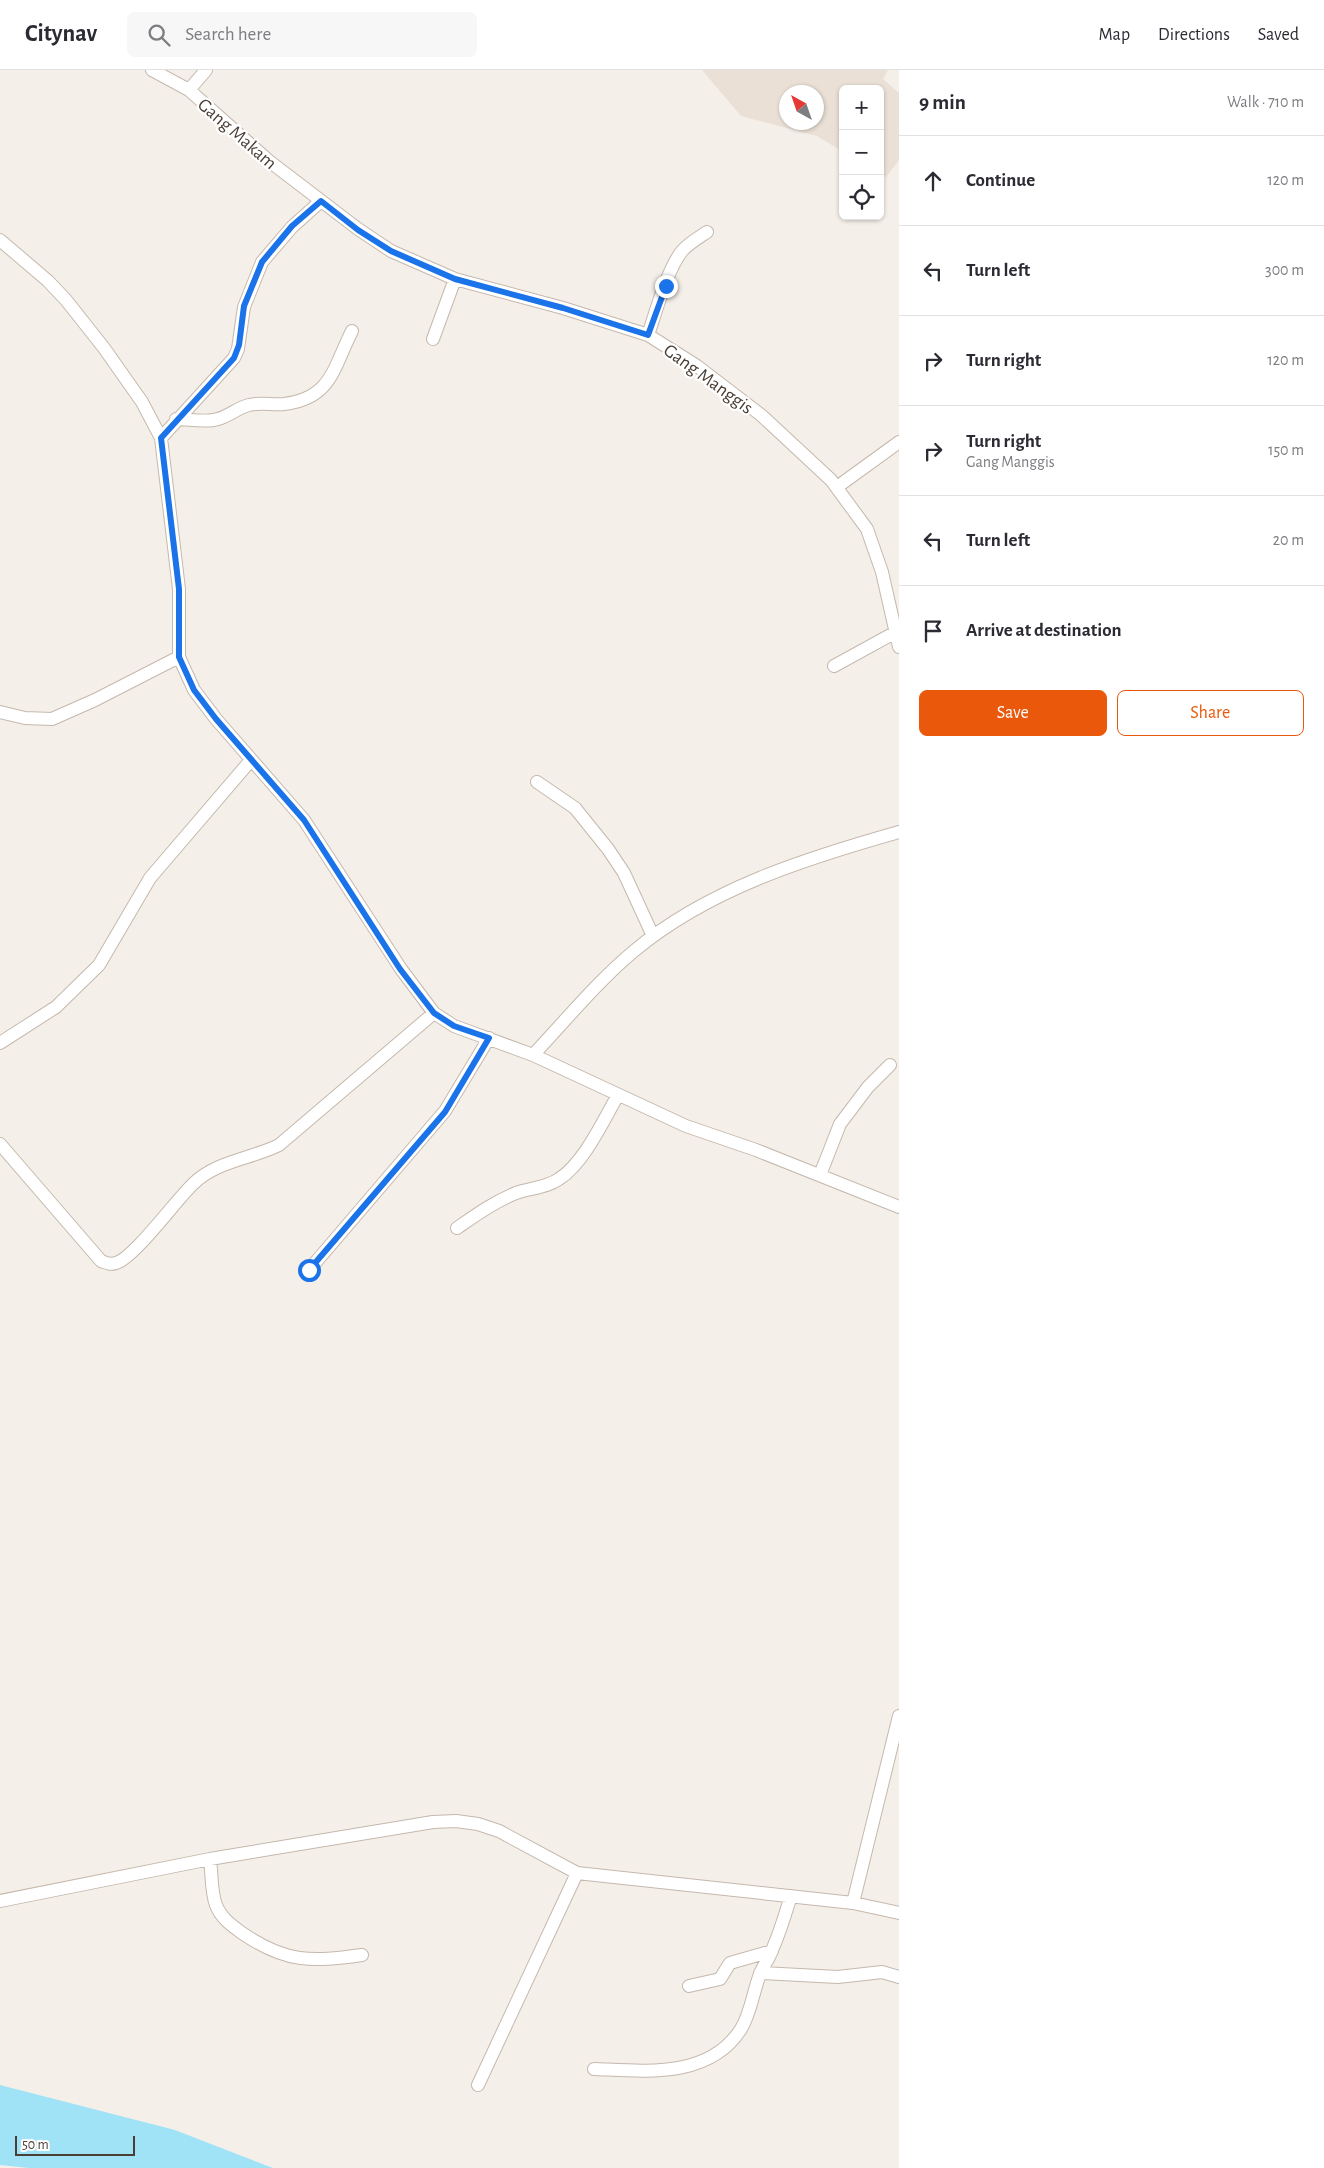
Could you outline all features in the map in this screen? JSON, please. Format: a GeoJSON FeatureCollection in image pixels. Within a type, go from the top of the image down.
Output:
{"type":"FeatureCollection","features":[{"type":"Feature","properties":{"kind":"street","name":"Gang Makam"},"geometry":{"type":"LineString","coordinates":[[152,70],[189,90],[269,161],[321,201]]}},
{"type":"Feature","properties":{"kind":"street"},"geometry":{"type":"LineString","coordinates":[[189,90],[206,70]]}},
{"type":"Feature","properties":{"kind":"street"},"geometry":{"type":"LineString","coordinates":[[161,438],[176,419],[234,358],[239,345],[244,306],[262,262],[292,226],[321,201]]}},
{"type":"Feature","properties":{"kind":"street","name":"Gang Manggis"},"geometry":{"type":"LineString","coordinates":[[321,201],[358,230],[391,251],[455,279],[563,308],[648,335],[697,366],[761,415],[837,487],[867,529],[882,572],[899,646]]}},
{"type":"Feature","properties":{"kind":"street"},"geometry":{"type":"LineString","coordinates":[[648,335],[666,286],[681,253],[707,232]]}},
{"type":"Feature","properties":{"kind":"street"},"geometry":{"type":"LineString","coordinates":[[0,240],[48,281],[66,300],[142,402],[161,438],[179,589],[179,657],[194,690],[251,760],[304,820],[395,961],[434,1013],[454,1026],[533,1055],[686,1126],[820,1175],[899,1207]]}},
{"type":"Feature","properties":{"kind":"street"},"geometry":{"type":"LineString","coordinates":[[433,339],[455,279]]}},
{"type":"Feature","properties":{"kind":"street"},"geometry":{"type":"LineString","coordinates":[[176,419],[218,419],[251,404],[282,404],[310,398],[325,386],[332,376],[352,331]]}},
{"type":"Feature","properties":{"kind":"street"},"geometry":{"type":"LineString","coordinates":[[837,487],[899,442]]}},
{"type":"Feature","properties":{"kind":"street"},"geometry":{"type":"LineString","coordinates":[[834,666],[896,632]]}},
{"type":"Feature","properties":{"kind":"street"},"geometry":{"type":"LineString","coordinates":[[0,712],[43,720],[61,716],[179,657]]}},
{"type":"Feature","properties":{"kind":"street"},"geometry":{"type":"LineString","coordinates":[[0,1044],[56,1007],[99,965],[150,878],[251,760]]}},
{"type":"Feature","properties":{"kind":"street"},"geometry":{"type":"LineString","coordinates":[[536,782],[575,808],[608,849],[624,873],[653,936]]}},
{"type":"Feature","properties":{"kind":"street"},"geometry":{"type":"LineString","coordinates":[[533,1055],[619,964],[672,922],[718,897],[778,871],[899,832]]}},
{"type":"Feature","properties":{"kind":"street"},"geometry":{"type":"LineString","coordinates":[[0,1144],[101,1261],[108,1264],[116,1263],[133,1251],[194,1183],[211,1170],[231,1161],[266,1152],[279,1145],[434,1013]]}},
{"type":"Feature","properties":{"kind":"street"},"geometry":{"type":"LineString","coordinates":[[309,1270],[445,1112],[489,1038]]}},
{"type":"Feature","properties":{"kind":"street"},"geometry":{"type":"LineString","coordinates":[[820,1175],[840,1124],[868,1087],[890,1065]]}},
{"type":"Feature","properties":{"kind":"street"},"geometry":{"type":"LineString","coordinates":[[457,1228],[502,1199],[560,1179],[584,1152],[618,1095]]}},
{"type":"Feature","properties":{"kind":"street"},"geometry":{"type":"LineString","coordinates":[[852,1903],[899,1716]]}},
{"type":"Feature","properties":{"kind":"street"},"geometry":{"type":"LineString","coordinates":[[0,1901],[210,1859],[423,1824],[456,1821],[478,1824],[499,1831],[577,1873],[852,1903],[899,1913]]}},
{"type":"Feature","properties":{"kind":"street"},"geometry":{"type":"LineString","coordinates":[[210,1859],[215,1903],[218,1911],[231,1925],[261,1946],[284,1956],[310,1960],[362,1955]]}},
{"type":"Feature","properties":{"kind":"street"},"geometry":{"type":"LineString","coordinates":[[478,2085],[577,1873]]}},
{"type":"Feature","properties":{"kind":"street"},"geometry":{"type":"LineString","coordinates":[[594,2070],[674,2070],[689,2067],[705,2060],[731,2040],[741,2028],[760,1973],[772,1951],[791,1896]]}},
{"type":"Feature","properties":{"kind":"street"},"geometry":{"type":"LineString","coordinates":[[689,1986],[720,1979],[730,1963],[772,1951]]}},
{"type":"Feature","properties":{"kind":"street"},"geometry":{"type":"LineString","coordinates":[[760,1973],[838,1977],[882,1972],[899,1977]]}},
{"type":"Feature","properties":{"kind":"shaded area"},"geometry":{"type":"Polygon","coordinates":[[[702,70],[888,70],[883,79],[899,93],[899,160],[886,177],[884,176],[884,85],[839,85],[839,150],[817,136],[794,130],[824,130],[824,85],[779,85],[779,126],[741,116],[702,70]]]}},
{"type":"Feature","properties":{"kind":"water"},"geometry":{"type":"Polygon","coordinates":[[[0,2085],[175,2130],[273,2168],[29,2168],[0,2165],[0,2085]]]}},
{"type":"Feature","properties":{"kind":"route"},"geometry":{"type":"LineString","coordinates":[[309,1270],[445,1112],[489,1038],[454,1026],[434,1013],[400,969],[304,820],[216,719],[194,690],[179,657],[179,589],[167,475],[161,438],[176,419],[234,358],[239,345],[244,306],[262,262],[292,226],[321,201],[358,230],[391,251],[455,279],[512,293],[648,335],[666,286]]}}]}
